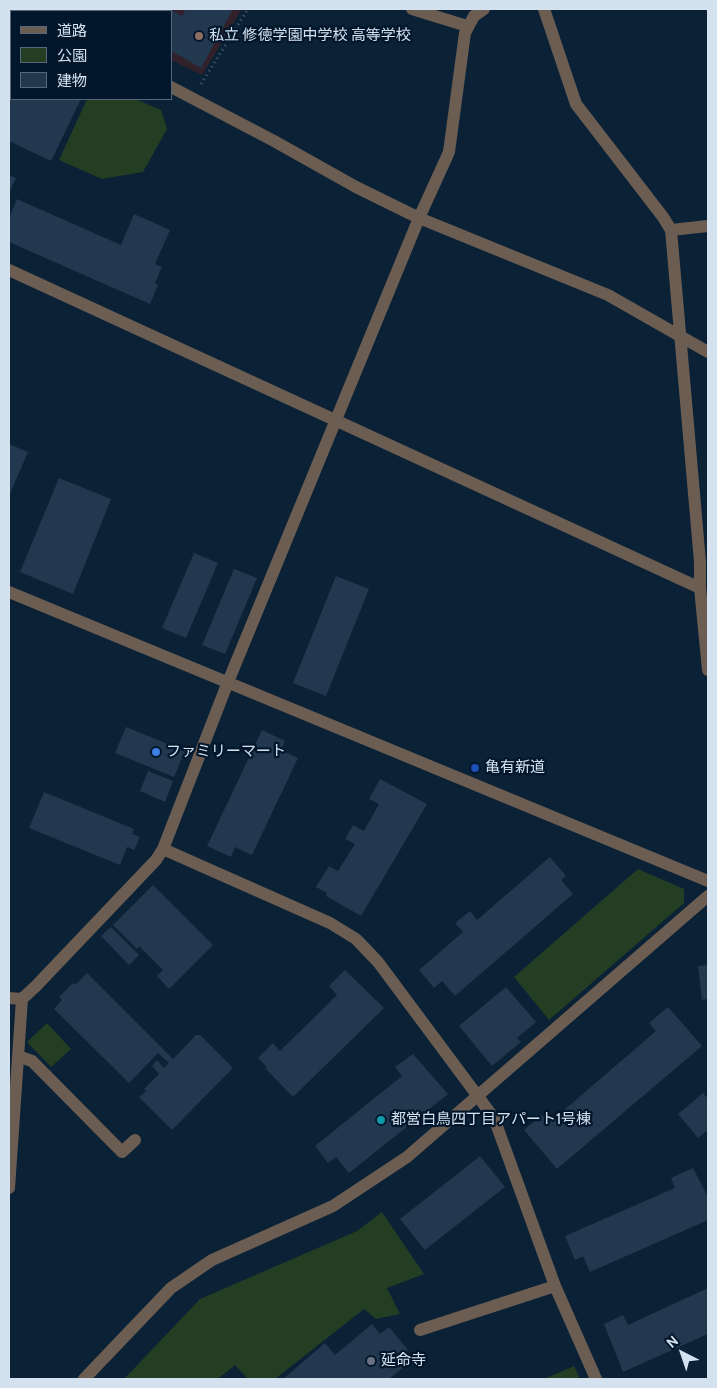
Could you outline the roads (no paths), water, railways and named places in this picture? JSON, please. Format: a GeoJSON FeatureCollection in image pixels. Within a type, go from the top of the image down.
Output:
{"type":"FeatureCollection","features":[{"type":"Feature","properties":{"kind":"street"},"geometry":{"type":"LineString","coordinates":[[412,9],[466,26]]}},
{"type":"Feature","properties":{"kind":"street"},"geometry":{"type":"LineString","coordinates":[[9,1188],[18,1056],[15,998],[76,944],[156,860],[163,849],[228,682],[337,422],[419,218],[449,152],[466,26],[484,9]]}},
{"type":"Feature","properties":{"kind":"street"},"geometry":{"type":"LineString","coordinates":[[544,9],[576,104],[663,217],[670,230],[708,670]]}},
{"type":"Feature","properties":{"kind":"street"},"geometry":{"type":"LineString","coordinates":[[172,87],[356,187],[419,218],[594,289],[708,352]]}},
{"type":"Feature","properties":{"kind":"street"},"geometry":{"type":"LineString","coordinates":[[670,230],[708,226]]}},
{"type":"Feature","properties":{"kind":"street"},"geometry":{"type":"LineString","coordinates":[[9,270],[700,588]]}},
{"type":"Feature","properties":{"kind":"street"},"geometry":{"type":"LineString","coordinates":[[9,592],[708,881]]}},
{"type":"Feature","properties":{"kind":"street"},"geometry":{"type":"LineString","coordinates":[[163,849],[330,923],[356,939],[378,962],[494,1118],[555,1286],[596,1379]]}},
{"type":"Feature","properties":{"kind":"street"},"geometry":{"type":"LineString","coordinates":[[84,1379],[171,1288],[212,1260],[333,1206],[407,1156],[458,1111],[478,1097],[708,896]]}},
{"type":"Feature","properties":{"kind":"street"},"geometry":{"type":"LineString","coordinates":[[18,1056],[32,1062],[122,1152],[135,1140]]}},
{"type":"Feature","properties":{"kind":"street"},"geometry":{"type":"LineString","coordinates":[[420,1330],[555,1286]]}},
{"type":"Feature","properties":{"kind":"place","name":"私立 修徳学園中学校 高等学校"},"geometry":{"type":"Point","coordinates":[199,36]}},
{"type":"Feature","properties":{"kind":"place","name":"ファミリーマート"},"geometry":{"type":"Point","coordinates":[156,752]}},
{"type":"Feature","properties":{"kind":"place","name":"亀有新道"},"geometry":{"type":"Point","coordinates":[475,768]}},
{"type":"Feature","properties":{"kind":"place","name":"都営白鳥四丁目アパート1号棟"},"geometry":{"type":"Point","coordinates":[381,1120]}},
{"type":"Feature","properties":{"kind":"place","name":"延命寺"},"geometry":{"type":"Point","coordinates":[371,1361]}}]}
